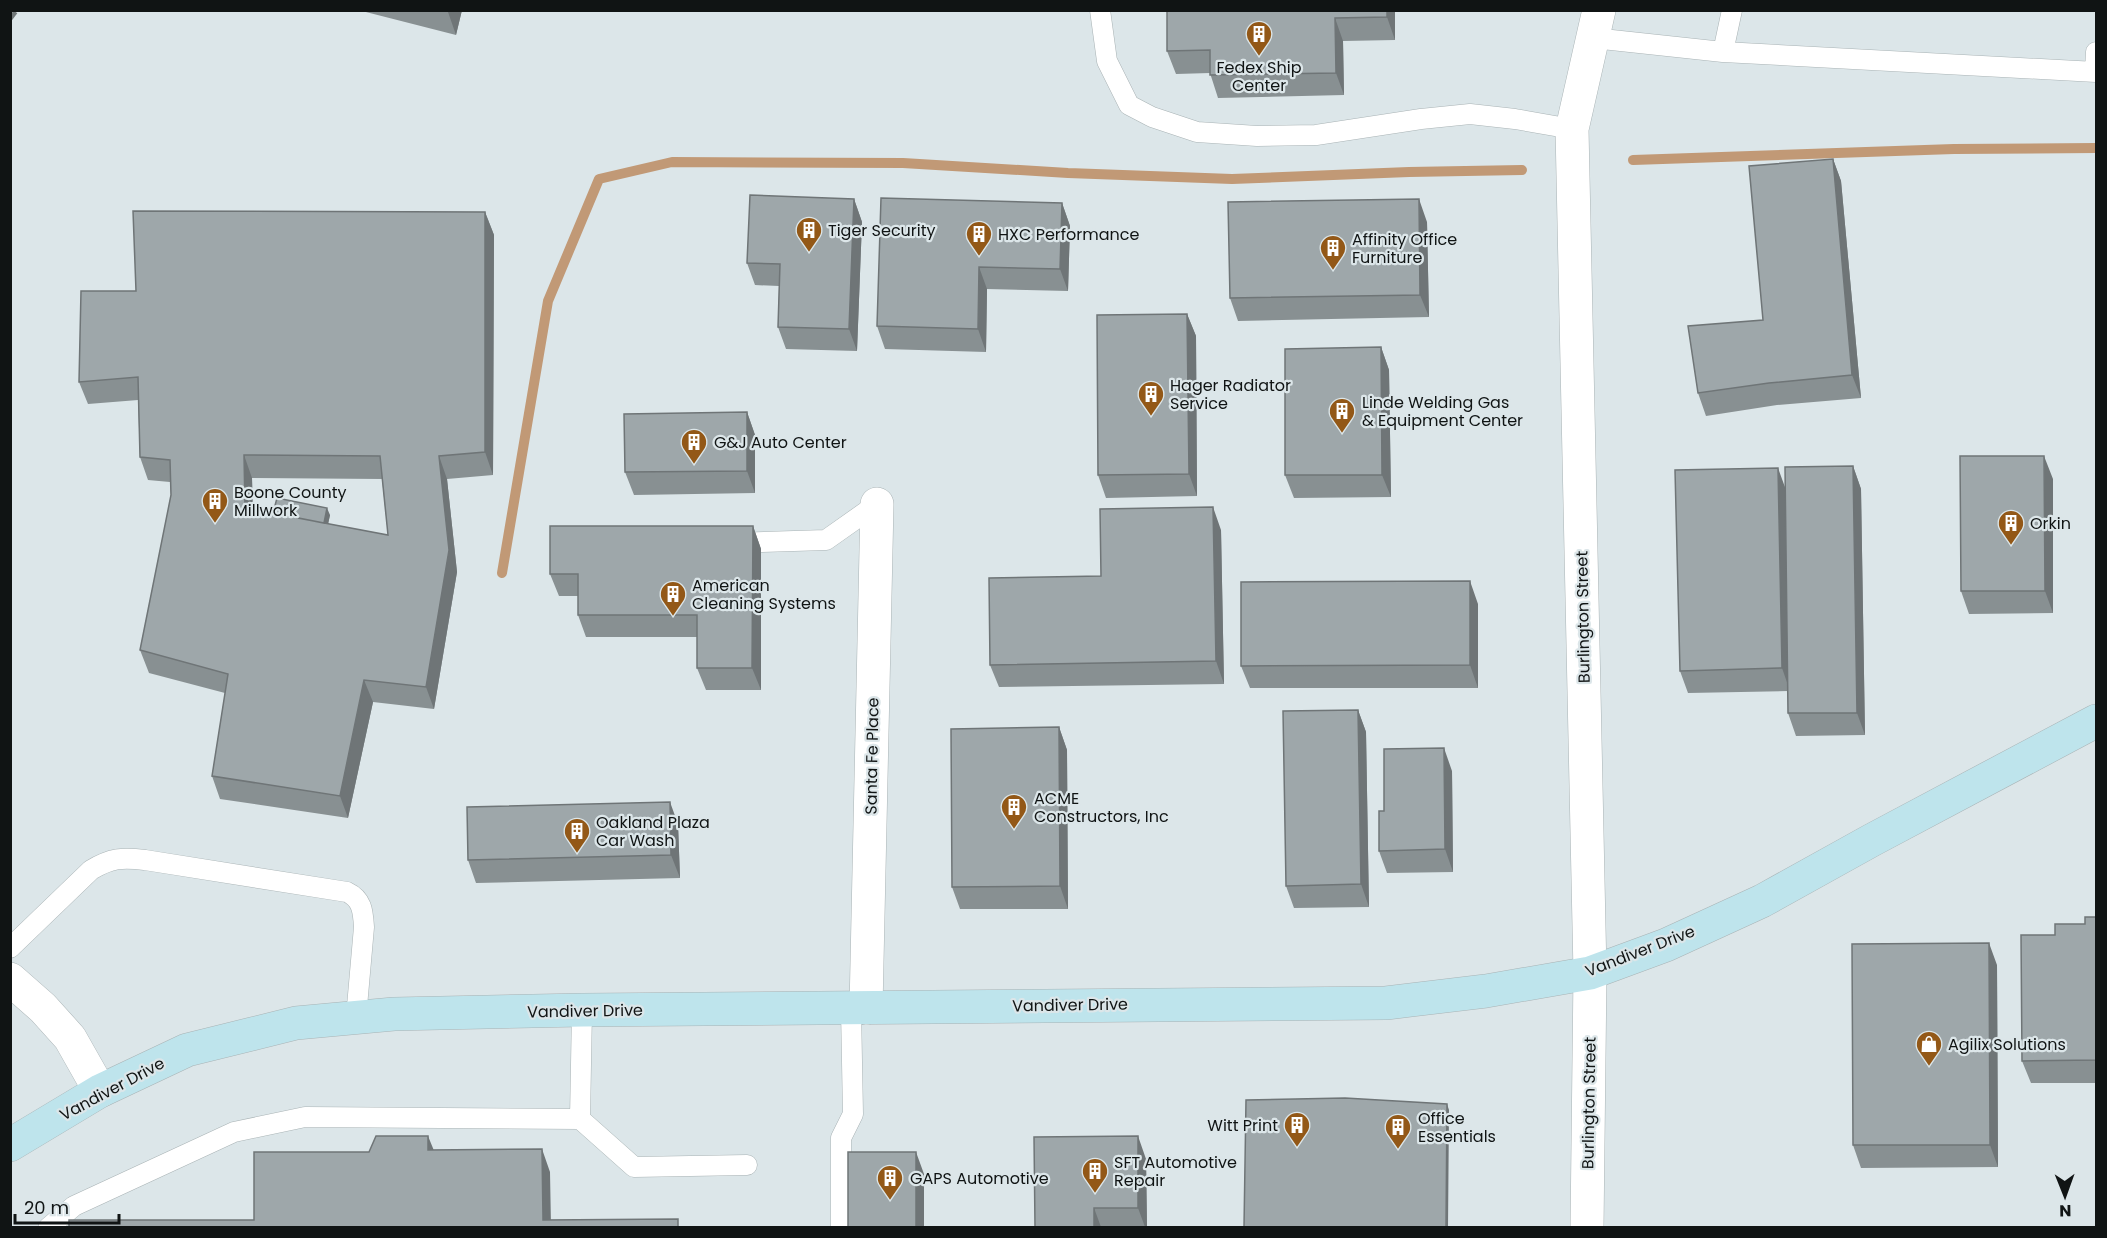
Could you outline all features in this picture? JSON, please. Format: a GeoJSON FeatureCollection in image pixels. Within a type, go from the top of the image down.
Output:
{"type":"FeatureCollection","features":[{"type":"Feature","properties":{"kind":"main road","name":"Vandiver Drive"},"geometry":{"type":"LineString","coordinates":[[10,1145],[100,1091],[187,1050],[296,1023],[394,1014],[582,1010],[1282,1002],[1386,1003],[1486,990],[1590,972],[1666,945],[1762,901],[2097,721]]}},
{"type":"Feature","properties":{"kind":"street","name":"Burlington Street"},"geometry":{"type":"LineString","coordinates":[[1587,1227],[1590,972],[1572,129],[1596,24]]}},
{"type":"Feature","properties":{"kind":"street","name":"Santa Fe Place"},"geometry":{"type":"LineString","coordinates":[[859,1008],[877,504]]}},
{"type":"Feature","properties":{"kind":"street"},"geometry":{"type":"LineString","coordinates":[[10,979],[44,1008],[70,1038],[100,1091]]}},
{"type":"Feature","properties":{"kind":"lane"},"geometry":{"type":"LineString","coordinates":[[1100,10],[1107,61],[1129,105],[1152,117],[1197,132],[1257,136],[1316,135],[1470,114],[1572,129]]}},
{"type":"Feature","properties":{"kind":"lane"},"geometry":{"type":"LineString","coordinates":[[1723,52],[1732,10]]}},
{"type":"Feature","properties":{"kind":"lane"},"geometry":{"type":"LineString","coordinates":[[1596,24],[1723,52],[2096,65]]}},
{"type":"Feature","properties":{"kind":"lane"},"geometry":{"type":"LineString","coordinates":[[710,543],[826,540],[877,504]]}},
{"type":"Feature","properties":{"kind":"lane"},"geometry":{"type":"LineString","coordinates":[[10,948],[91,870],[103,862],[118,858],[145,860],[347,892],[361,903],[364,915],[356,1018]]}},
{"type":"Feature","properties":{"kind":"lane"},"geometry":{"type":"LineString","coordinates":[[841,1227],[841,1138],[853,1114],[859,1008]]}},
{"type":"Feature","properties":{"kind":"lane"},"geometry":{"type":"LineString","coordinates":[[580,1119],[582,1010]]}},
{"type":"Feature","properties":{"kind":"lane"},"geometry":{"type":"LineString","coordinates":[[48,1227],[74,1206],[234,1132],[305,1117],[580,1119],[634,1167],[747,1165]]}},
{"type":"Feature","properties":{"kind":"building","name":"Fedex Ship Center"},"geometry":{"type":"Polygon","coordinates":[[[1167,10],[1387,10],[1387,17],[1335,18],[1336,73],[1210,75],[1210,50],[1167,51],[1167,10]]]}},
{"type":"Feature","properties":{"kind":"building"},"geometry":{"type":"Polygon","coordinates":[[[1833,159],[1852,375],[1698,393],[1688,326],[1763,320],[1749,166],[1833,159]]]}},
{"type":"Feature","properties":{"kind":"building","name":"Tiger Security"},"geometry":{"type":"Polygon","coordinates":[[[750,195],[854,199],[849,329],[778,327],[780,264],[747,263],[750,195]]]}},
{"type":"Feature","properties":{"kind":"building","name":"HXC Performance"},"geometry":{"type":"Polygon","coordinates":[[[881,198],[1062,203],[1060,269],[979,267],[978,329],[877,326],[881,198]]]}},
{"type":"Feature","properties":{"kind":"building","name":"Affinity Office Furniture"},"geometry":{"type":"Polygon","coordinates":[[[1419,199],[1420,295],[1230,298],[1228,202],[1419,199]]]}},
{"type":"Feature","properties":{"kind":"building","name":"Boone County Millwork"},"geometry":{"type":"Polygon","coordinates":[[[133,211],[485,212],[485,452],[439,456],[449,550],[426,687],[364,680],[340,796],[212,776],[228,674],[140,650],[171,495],[170,460],[140,457],[138,377],[79,382],[81,291],[136,291],[133,211]],[[244,455],[245,508],[388,535],[380,456],[244,455]]]}},
{"type":"Feature","properties":{"kind":"building","name":"Hager Radiator Service"},"geometry":{"type":"Polygon","coordinates":[[[1187,314],[1189,474],[1098,475],[1097,315],[1187,314]]]}},
{"type":"Feature","properties":{"kind":"building","name":"Linde Welding Gas & Equipment Center"},"geometry":{"type":"Polygon","coordinates":[[[1381,347],[1382,475],[1285,475],[1285,349],[1381,347]]]}},
{"type":"Feature","properties":{"kind":"building"},"geometry":{"type":"Polygon","coordinates":[[[747,412],[747,471],[625,472],[624,414],[747,412]]]}},
{"type":"Feature","properties":{"kind":"building","name":"Orkin"},"geometry":{"type":"Polygon","coordinates":[[[1960,456],[2044,456],[2045,591],[1961,591],[1960,456]]]}},
{"type":"Feature","properties":{"kind":"building"},"geometry":{"type":"Polygon","coordinates":[[[1853,466],[1857,713],[1788,713],[1785,467],[1853,466]]]}},
{"type":"Feature","properties":{"kind":"building"},"geometry":{"type":"Polygon","coordinates":[[[1778,468],[1782,668],[1680,671],[1675,470],[1778,468]]]}},
{"type":"Feature","properties":{"kind":"building"},"geometry":{"type":"Polygon","coordinates":[[[277,498],[327,508],[324,523],[273,513],[277,498]]]}},
{"type":"Feature","properties":{"kind":"building"},"geometry":{"type":"Polygon","coordinates":[[[1213,507],[1216,661],[990,665],[989,578],[1101,576],[1100,509],[1213,507]]]}},
{"type":"Feature","properties":{"kind":"building","name":"American Cleaning Systems"},"geometry":{"type":"Polygon","coordinates":[[[550,526],[753,526],[752,668],[697,668],[697,615],[578,615],[578,574],[550,574],[550,526]]]}},
{"type":"Feature","properties":{"kind":"building"},"geometry":{"type":"Polygon","coordinates":[[[1470,581],[1470,665],[1241,666],[1241,582],[1470,581]]]}},
{"type":"Feature","properties":{"kind":"building"},"geometry":{"type":"Polygon","coordinates":[[[1358,710],[1361,884],[1286,886],[1283,711],[1358,710]]]}},
{"type":"Feature","properties":{"kind":"building","name":"ACME Constructors, Inc"},"geometry":{"type":"Polygon","coordinates":[[[1059,727],[1060,886],[952,887],[951,729],[1059,727]]]}},
{"type":"Feature","properties":{"kind":"building"},"geometry":{"type":"Polygon","coordinates":[[[1444,748],[1445,849],[1379,851],[1379,811],[1384,811],[1384,749],[1444,748]]]}},
{"type":"Feature","properties":{"kind":"building"},"geometry":{"type":"Polygon","coordinates":[[[670,802],[671,855],[468,860],[467,807],[670,802]]]}},
{"type":"Feature","properties":{"kind":"building"},"geometry":{"type":"Polygon","coordinates":[[[2085,917],[2097,917],[2097,1060],[2022,1061],[2021,935],[2055,935],[2055,924],[2085,924],[2085,917]]]}},
{"type":"Feature","properties":{"kind":"building","name":"Agilix Solutions"},"geometry":{"type":"Polygon","coordinates":[[[1989,943],[1990,1145],[1853,1145],[1852,944],[1989,943]]]}},
{"type":"Feature","properties":{"kind":"building","name":"Office Essentials"},"geometry":{"type":"Polygon","coordinates":[[[1345,1098],[1447,1104],[1446,1227],[1244,1227],[1246,1100],[1345,1098]]]}},
{"type":"Feature","properties":{"kind":"building"},"geometry":{"type":"Polygon","coordinates":[[[376,1136],[428,1136],[428,1150],[542,1149],[543,1220],[678,1219],[678,1227],[69,1227],[69,1220],[254,1220],[254,1152],[369,1152],[376,1136]]]}},
{"type":"Feature","properties":{"kind":"building","name":"SFT Automotive Repair"},"geometry":{"type":"Polygon","coordinates":[[[1138,1136],[1138,1208],[1094,1208],[1094,1227],[1035,1227],[1034,1137],[1138,1136]]]}},
{"type":"Feature","properties":{"kind":"building","name":"GAPS Automotive"},"geometry":{"type":"Polygon","coordinates":[[[848,1152],[916,1152],[916,1227],[848,1227],[848,1152]]]}},
{"type":"Feature","properties":{"kind":"waterway"},"geometry":{"type":"LineString","coordinates":[[1633,160],[1954,149],[2096,148]]}},
{"type":"Feature","properties":{"kind":"waterway"},"geometry":{"type":"LineString","coordinates":[[502,573],[548,301],[599,179],[672,162],[903,163],[1068,173],[1232,179],[1522,170]]}},
{"type":"Feature","properties":{"kind":"railway"},"geometry":{"type":"LineString","coordinates":[[10,19],[17,10]]}},
{"type":"Feature","properties":{"kind":"place","name":"Fedex Ship Center"},"geometry":{"type":"Point","coordinates":[1259,57]}},
{"type":"Feature","properties":{"kind":"place","name":"Tiger Security"},"geometry":{"type":"Point","coordinates":[809,253]}},
{"type":"Feature","properties":{"kind":"place","name":"HXC Performance"},"geometry":{"type":"Point","coordinates":[979,257]}},
{"type":"Feature","properties":{"kind":"place","name":"Affinity Office Furniture"},"geometry":{"type":"Point","coordinates":[1333,271]}},
{"type":"Feature","properties":{"kind":"place","name":"Hager Radiator Service"},"geometry":{"type":"Point","coordinates":[1151,417]}},
{"type":"Feature","properties":{"kind":"place","name":"Linde Welding Gas & Equipment Center"},"geometry":{"type":"Point","coordinates":[1342,434]}},
{"type":"Feature","properties":{"kind":"place","name":"G&J Auto Center"},"geometry":{"type":"Point","coordinates":[694,465]}},
{"type":"Feature","properties":{"kind":"place","name":"Boone County Millwork"},"geometry":{"type":"Point","coordinates":[215,524]}},
{"type":"Feature","properties":{"kind":"place","name":"Orkin"},"geometry":{"type":"Point","coordinates":[2011,546]}},
{"type":"Feature","properties":{"kind":"place","name":"American Cleaning Systems"},"geometry":{"type":"Point","coordinates":[673,617]}},
{"type":"Feature","properties":{"kind":"place","name":"ACME Constructors, Inc"},"geometry":{"type":"Point","coordinates":[1014,830]}},
{"type":"Feature","properties":{"kind":"place","name":"Oakland Plaza Car Wash"},"geometry":{"type":"Point","coordinates":[577,854]}},
{"type":"Feature","properties":{"kind":"place","name":"Agilix Solutions"},"geometry":{"type":"Point","coordinates":[1929,1067]}},
{"type":"Feature","properties":{"kind":"place","name":"Witt Print"},"geometry":{"type":"Point","coordinates":[1297,1148]}},
{"type":"Feature","properties":{"kind":"place","name":"Office Essentials"},"geometry":{"type":"Point","coordinates":[1398,1150]}},
{"type":"Feature","properties":{"kind":"place","name":"SFT Automotive Repair"},"geometry":{"type":"Point","coordinates":[1095,1194]}},
{"type":"Feature","properties":{"kind":"place","name":"GAPS Automotive"},"geometry":{"type":"Point","coordinates":[890,1201]}}]}
